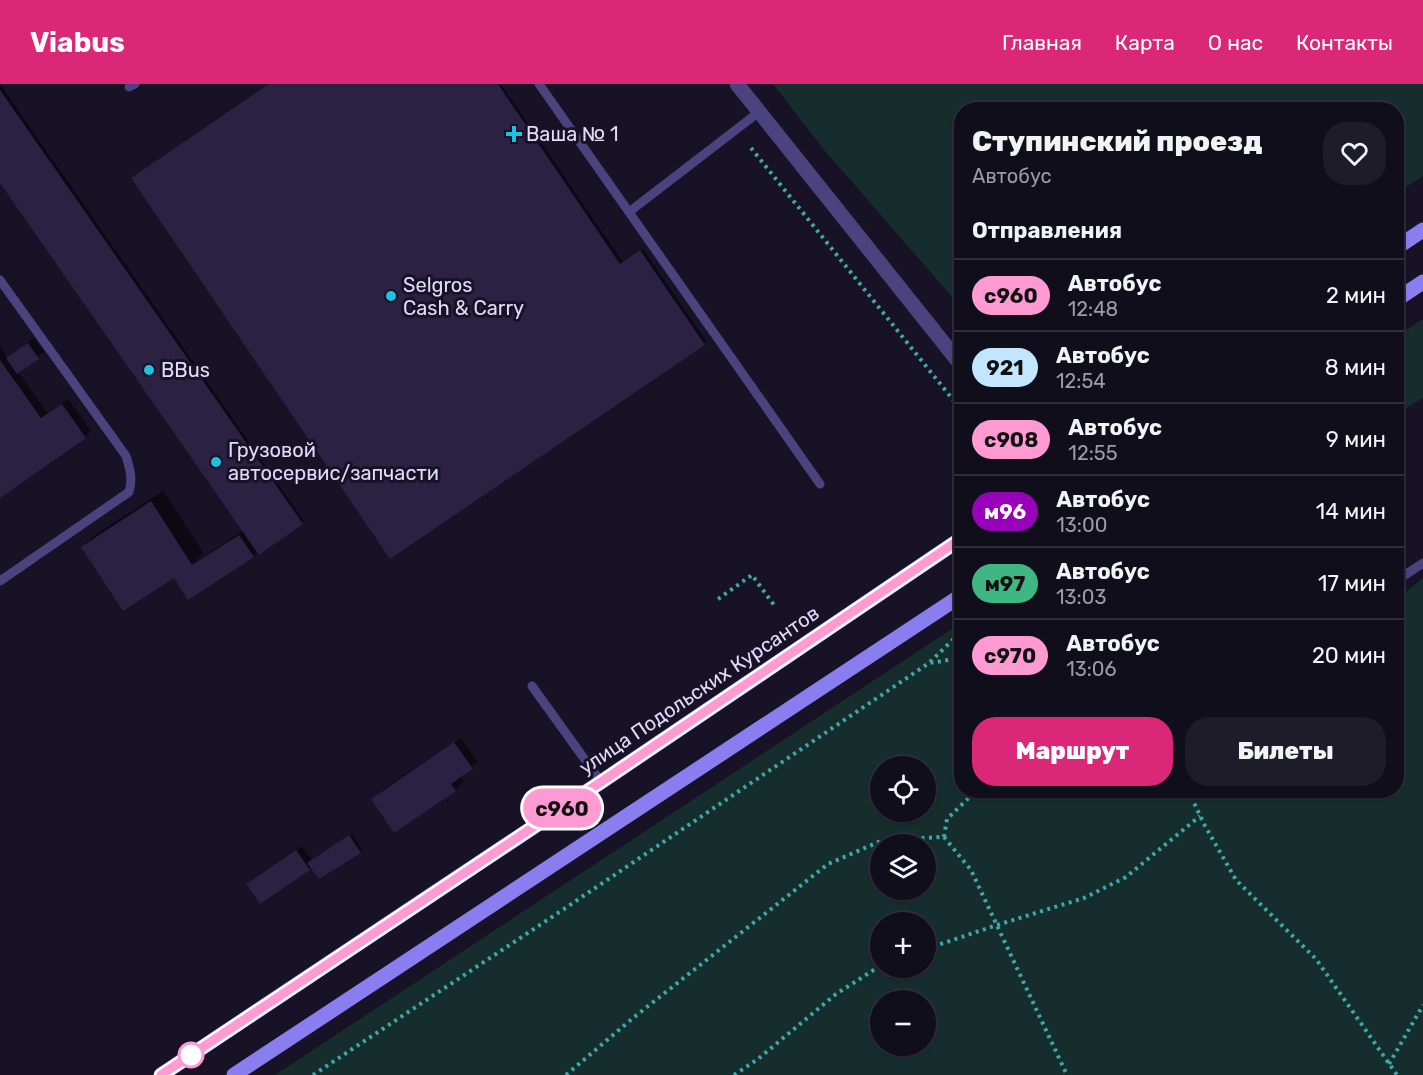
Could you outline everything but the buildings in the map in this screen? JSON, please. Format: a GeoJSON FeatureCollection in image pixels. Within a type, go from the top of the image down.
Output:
{"type":"FeatureCollection","features":[{"type":"Feature","properties":{"kind":"main road"},"geometry":{"type":"LineString","coordinates":[[1404,243],[1423,230]]}},
{"type":"Feature","properties":{"kind":"main road"},"geometry":{"type":"LineString","coordinates":[[1404,295],[1423,282]]}},
{"type":"Feature","properties":{"kind":"main road","name":"улица Подольских Курсантов"},"geometry":{"type":"LineString","coordinates":[[160,1075],[601,782],[954,543]]}},
{"type":"Feature","properties":{"kind":"main road"},"geometry":{"type":"LineString","coordinates":[[234,1075],[954,600]]}},
{"type":"Feature","properties":{"kind":"street"},"geometry":{"type":"LineString","coordinates":[[737,84],[954,356]]}},
{"type":"Feature","properties":{"kind":"lane"},"geometry":{"type":"LineString","coordinates":[[539,84],[820,484]]}},
{"type":"Feature","properties":{"kind":"lane"},"geometry":{"type":"LineString","coordinates":[[629,212],[759,112]]}},
{"type":"Feature","properties":{"kind":"lane"},"geometry":{"type":"LineString","coordinates":[[0,282],[126,456],[132,483],[129,492],[0,580]]}},
{"type":"Feature","properties":{"kind":"lane"},"geometry":{"type":"LineString","coordinates":[[1404,576],[1423,563]]}},
{"type":"Feature","properties":{"kind":"lane"},"geometry":{"type":"LineString","coordinates":[[532,686],[601,782]]}},
{"type":"Feature","properties":{"kind":"path"},"geometry":{"type":"LineString","coordinates":[[751,148],[954,401]]}},
{"type":"Feature","properties":{"kind":"path"},"geometry":{"type":"LineString","coordinates":[[718,599],[752,575],[774,605]]}},
{"type":"Feature","properties":{"kind":"path"},"geometry":{"type":"LineString","coordinates":[[313,1075],[929,663],[954,639]]}},
{"type":"Feature","properties":{"kind":"path"},"geometry":{"type":"LineString","coordinates":[[929,663],[954,659]]}},
{"type":"Feature","properties":{"kind":"path"},"geometry":{"type":"LineString","coordinates":[[969,798],[947,819],[944,837],[971,870],[1067,1075]]}},
{"type":"Feature","properties":{"kind":"path"},"geometry":{"type":"LineString","coordinates":[[1192,798],[1236,880],[1316,959],[1396,1075]]}},
{"type":"Feature","properties":{"kind":"path"},"geometry":{"type":"LineString","coordinates":[[936,945],[997,924],[1084,898],[1126,877],[1200,816]]}},
{"type":"Feature","properties":{"kind":"path"},"geometry":{"type":"LineString","coordinates":[[566,1075],[633,1018],[828,864],[883,840],[944,837]]}},
{"type":"Feature","properties":{"kind":"path"},"geometry":{"type":"LineString","coordinates":[[734,1075],[758,1059],[836,994],[870,972]]}},
{"type":"Feature","properties":{"kind":"path"},"geometry":{"type":"LineString","coordinates":[[1389,1064],[1423,1005]]}},
{"type":"Feature","properties":{"kind":"green space"},"geometry":{"type":"Polygon","coordinates":[[[773,84],[1423,84],[1423,176],[1404,188],[1404,102],[954,102],[954,299],[825,151],[773,84]]]}},
{"type":"Feature","properties":{"kind":"green space"},"geometry":{"type":"Polygon","coordinates":[[[1423,319],[1423,398],[1404,410],[1404,331],[1423,319]]]}},
{"type":"Feature","properties":{"kind":"green space"},"geometry":{"type":"Polygon","coordinates":[[[1423,578],[1423,1075],[275,1075],[954,628],[954,798],[1404,798],[1404,593],[1423,578]]]}},
{"type":"Feature","properties":{"kind":"bus line","name":"с960"},"geometry":{"type":"LineString","coordinates":[[161,1075],[954,543]]}},
{"type":"Feature","properties":{"kind":"place","name":"Ваша № 1"},"geometry":{"type":"Point","coordinates":[514,134]}},
{"type":"Feature","properties":{"kind":"place","name":"Selgros Cash & Carry"},"geometry":{"type":"Point","coordinates":[391,296]}},
{"type":"Feature","properties":{"kind":"place","name":"BBus"},"geometry":{"type":"Point","coordinates":[149,370]}},
{"type":"Feature","properties":{"kind":"place","name":"Грузовой автосервис/запчасти"},"geometry":{"type":"Point","coordinates":[216,462]}}]}
